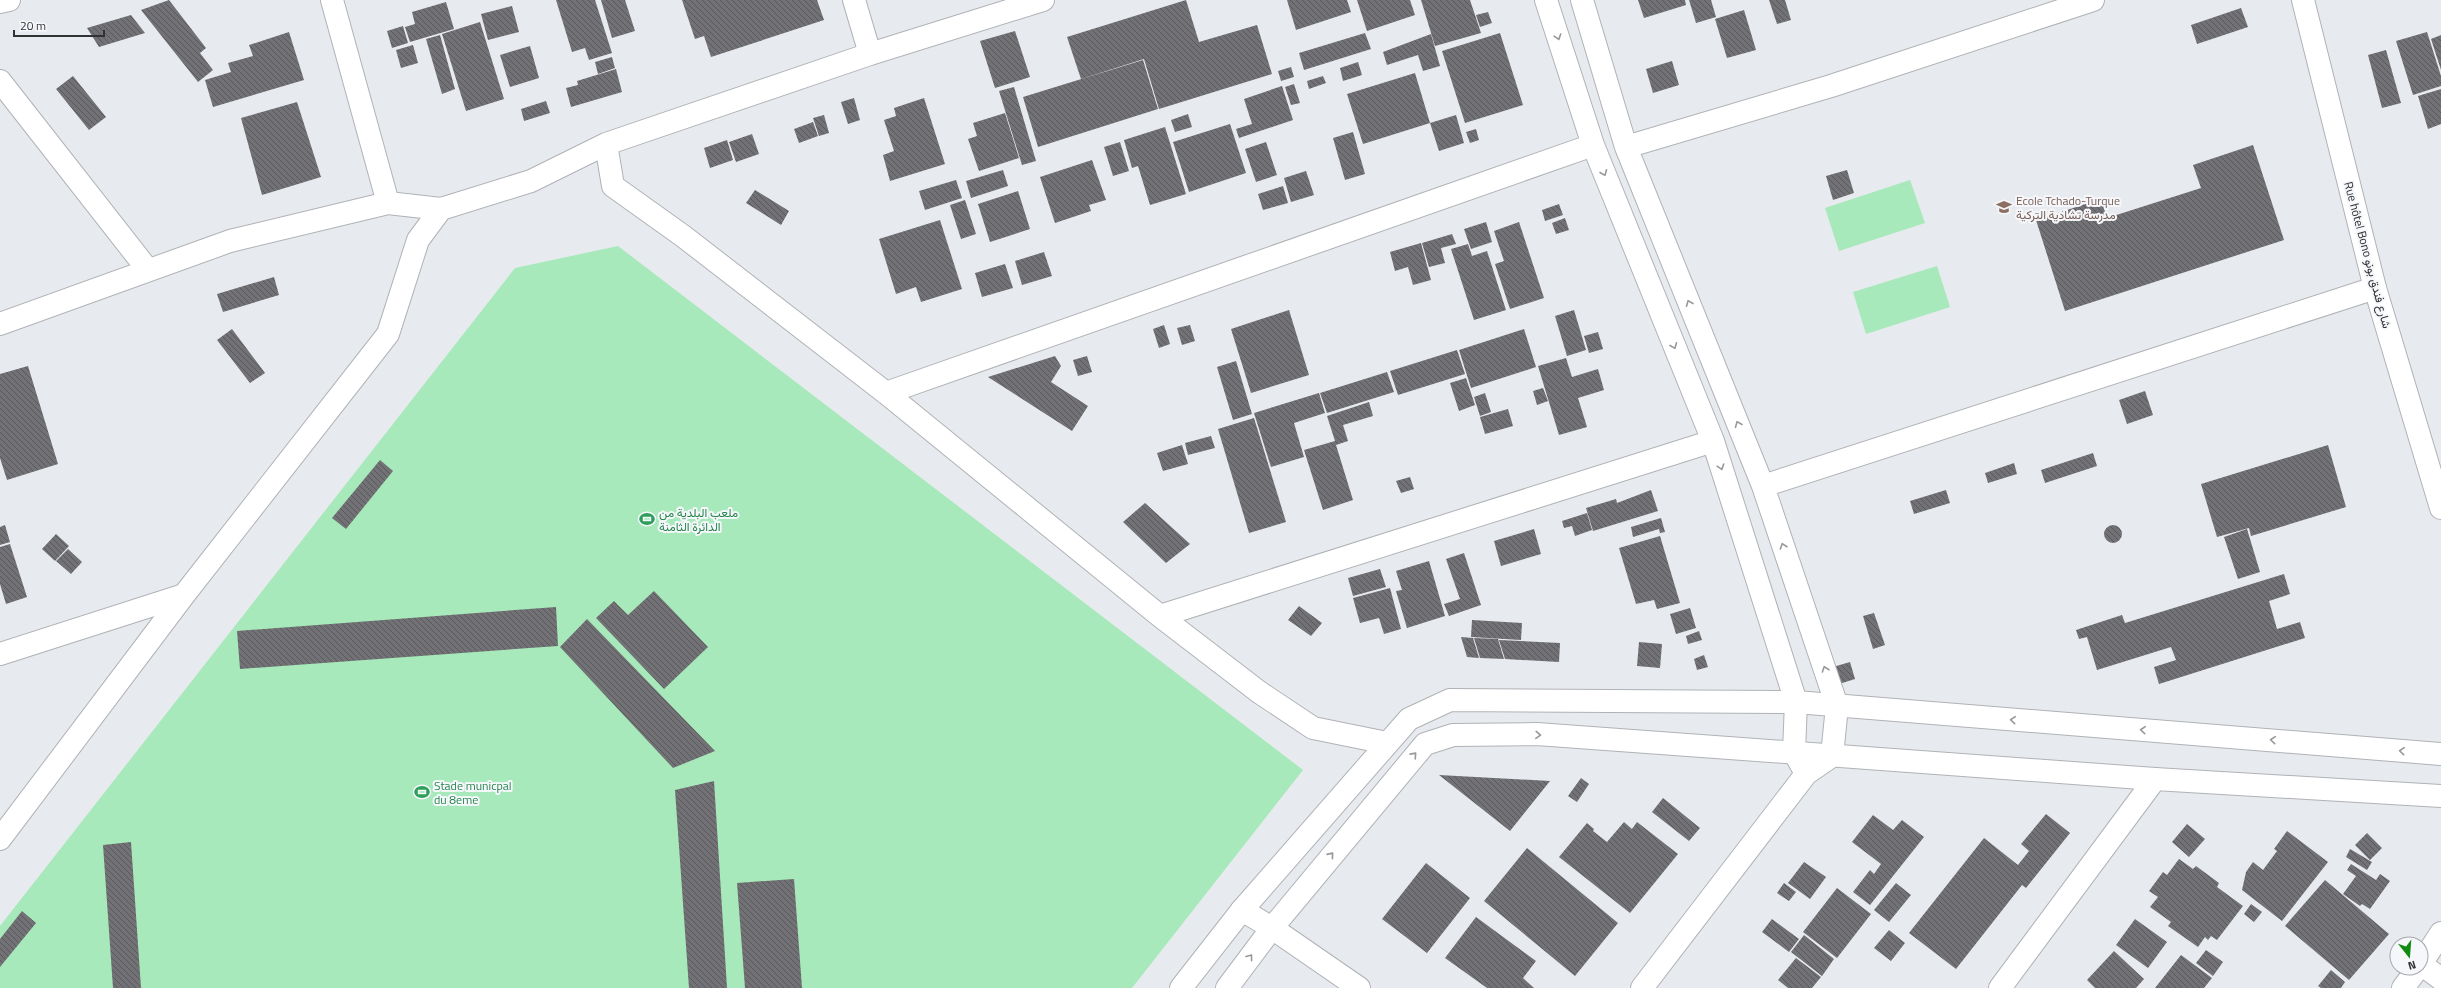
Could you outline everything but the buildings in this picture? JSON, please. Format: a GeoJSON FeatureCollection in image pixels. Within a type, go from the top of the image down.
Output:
{"type":"FeatureCollection","features":[{"type":"Feature","properties":{"kind":"street"},"geometry":{"type":"LineString","coordinates":[[0,2],[9,0]]}},
{"type":"Feature","properties":{"kind":"street"},"geometry":{"type":"LineString","coordinates":[[332,0],[388,203]]}},
{"type":"Feature","properties":{"kind":"street"},"geometry":{"type":"LineString","coordinates":[[854,0],[870,54]]}},
{"type":"Feature","properties":{"kind":"street"},"geometry":{"type":"LineString","coordinates":[[0,324],[230,241],[388,203],[441,209],[531,181],[606,144],[870,54],[1043,0]]}},
{"type":"Feature","properties":{"kind":"street"},"geometry":{"type":"LineString","coordinates":[[1546,0],[1592,144],[1713,441],[1796,702],[1794,752],[1806,774]]}},
{"type":"Feature","properties":{"kind":"street"},"geometry":{"type":"LineString","coordinates":[[1582,0],[1626,147],[1763,486],[1837,706],[1832,756],[1806,774],[1642,988]]}},
{"type":"Feature","properties":{"kind":"street"},"geometry":{"type":"LineString","coordinates":[[1626,147],[1831,86],[2093,0]]}},
{"type":"Feature","properties":{"kind":"street","name":"Rue hôtel Bono شارع فندق بونو"},"geometry":{"type":"LineString","coordinates":[[2303,0],[2375,288],[2441,508]]}},
{"type":"Feature","properties":{"kind":"street"},"geometry":{"type":"LineString","coordinates":[[0,81],[148,270]]}},
{"type":"Feature","properties":{"kind":"street"},"geometry":{"type":"LineString","coordinates":[[606,144],[613,186],[683,236],[886,393],[1160,616],[1259,692],[1313,728],[1387,743]]}},
{"type":"Feature","properties":{"kind":"street"},"geometry":{"type":"LineString","coordinates":[[886,393],[1592,144]]}},
{"type":"Feature","properties":{"kind":"street"},"geometry":{"type":"LineString","coordinates":[[0,839],[184,595],[388,334],[418,240],[441,209]]}},
{"type":"Feature","properties":{"kind":"street"},"geometry":{"type":"LineString","coordinates":[[1763,486],[2375,288]]}},
{"type":"Feature","properties":{"kind":"street"},"geometry":{"type":"LineString","coordinates":[[1160,616],[1713,441]]}},
{"type":"Feature","properties":{"kind":"street"},"geometry":{"type":"LineString","coordinates":[[0,654],[184,595]]}},
{"type":"Feature","properties":{"kind":"street"},"geometry":{"type":"LineString","coordinates":[[1182,988],[1242,910],[1409,719],[1450,700],[1796,702],[2441,754]]}},
{"type":"Feature","properties":{"kind":"street"},"geometry":{"type":"LineString","coordinates":[[1226,988],[1272,928],[1425,744],[1453,735],[1529,734],[2155,779],[2441,796]]}},
{"type":"Feature","properties":{"kind":"street"},"geometry":{"type":"LineString","coordinates":[[2000,988],[2155,779]]}},
{"type":"Feature","properties":{"kind":"street"},"geometry":{"type":"LineString","coordinates":[[1242,910],[1272,928],[1359,988]]}},
{"type":"Feature","properties":{"kind":"street"},"geometry":{"type":"LineString","coordinates":[[2429,952],[2441,933]]}},
{"type":"Feature","properties":{"kind":"street"},"geometry":{"type":"LineString","coordinates":[[2429,970],[2441,979]]}},
{"type":"Feature","properties":{"kind":"street"},"geometry":{"type":"LineString","coordinates":[[2403,988],[2412,976]]}},
{"type":"Feature","properties":{"kind":"green space"},"geometry":{"type":"Polygon","coordinates":[[[1910,180],[1925,223],[1839,251],[1825,208],[1910,180]]]}},
{"type":"Feature","properties":{"kind":"green space","name":"ملعب البلدية من الدائرة الثامنة"},"geometry":{"type":"Polygon","coordinates":[[[618,246],[1303,770],[1132,988],[0,988],[0,926],[515,268],[618,246]]]}},
{"type":"Feature","properties":{"kind":"green space"},"geometry":{"type":"Polygon","coordinates":[[[1937,266],[1950,307],[1866,334],[1853,292],[1937,266]]]}},
{"type":"Feature","properties":{"kind":"place","name":"Ecole Tchado-Turque مدرسة تشادية التركية"},"geometry":{"type":"Point","coordinates":[2004,207]}},
{"type":"Feature","properties":{"kind":"place","name":"ملعب البلدية من الدائرة الثامنة"},"geometry":{"type":"Point","coordinates":[647,519]}},
{"type":"Feature","properties":{"kind":"place","name":"Stade municpal du 8eme"},"geometry":{"type":"Point","coordinates":[422,792]}}]}
